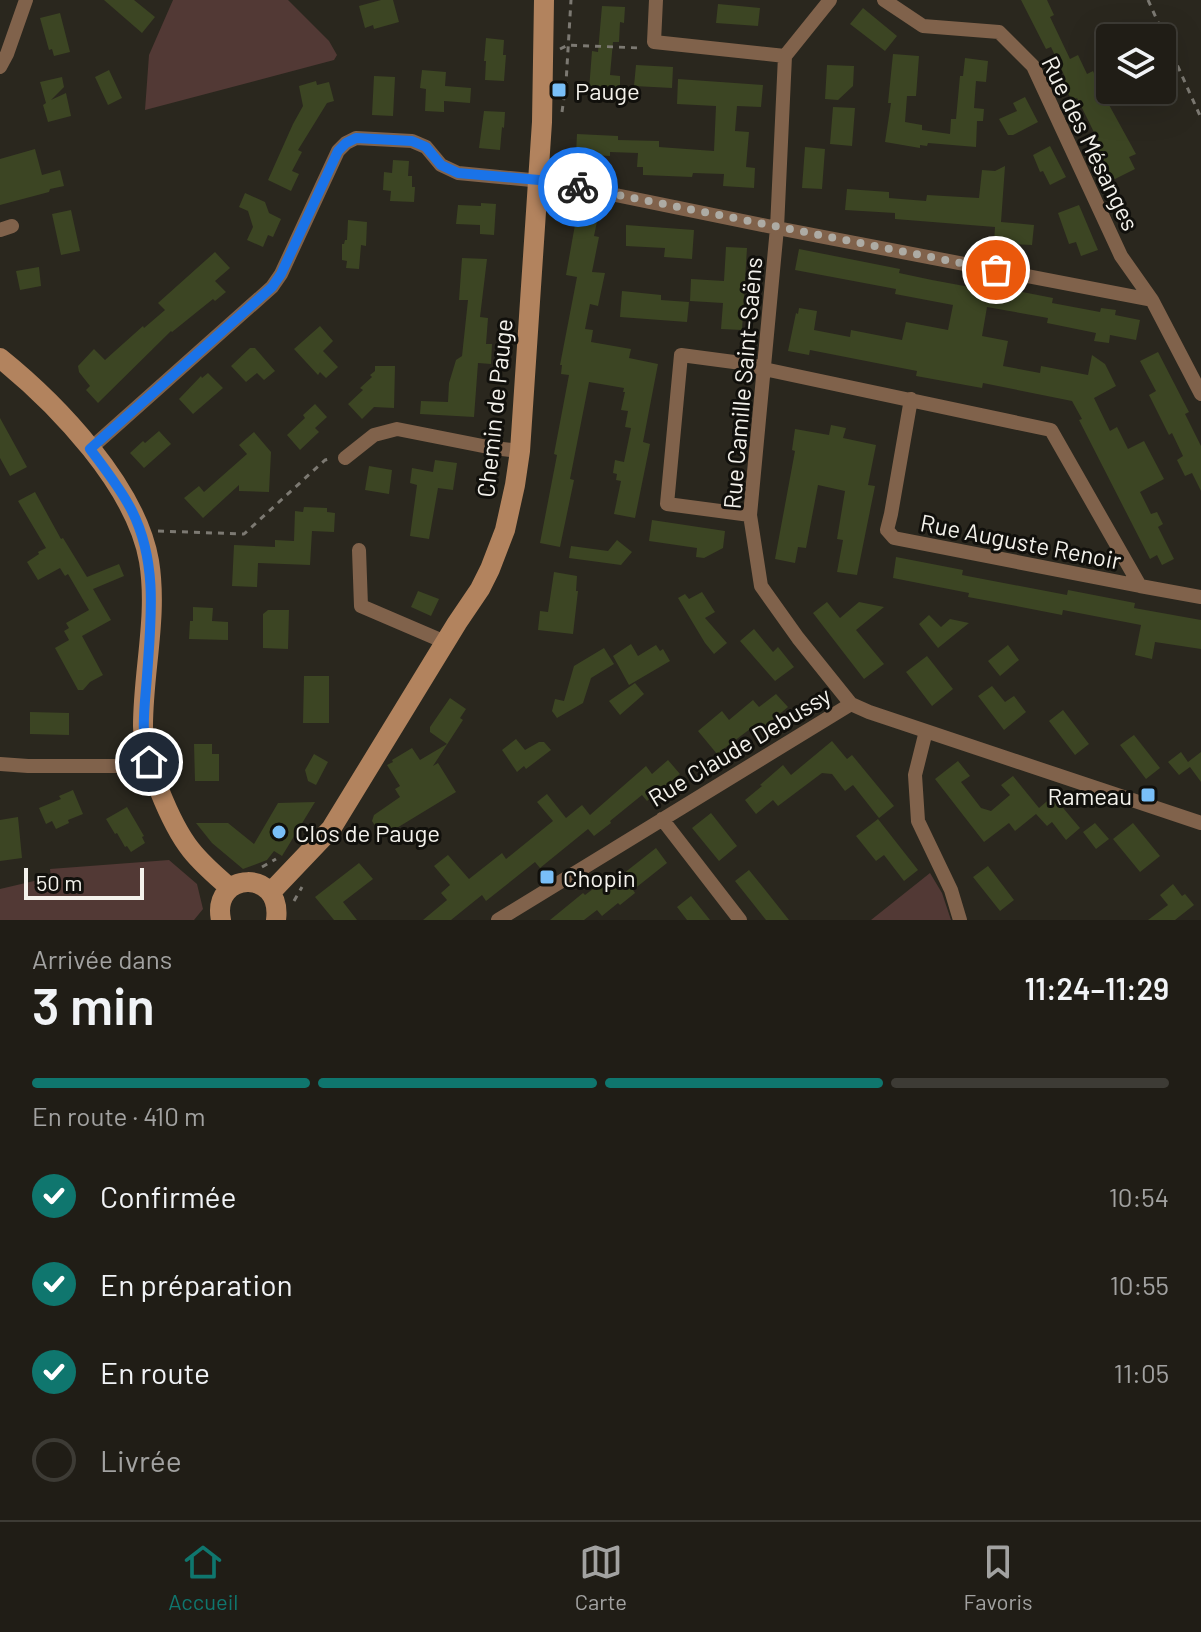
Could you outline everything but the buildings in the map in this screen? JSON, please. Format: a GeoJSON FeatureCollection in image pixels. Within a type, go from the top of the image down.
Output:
{"type":"FeatureCollection","features":[{"type":"Feature","properties":{"kind":"street"},"geometry":{"type":"LineString","coordinates":[[0,67],[26,0]]}},
{"type":"Feature","properties":{"kind":"street","name":"Chemin de Pauge"},"geometry":{"type":"LineString","coordinates":[[271,892],[331,829],[480,589],[498,552],[511,507],[520,451],[539,180],[544,0]]}},
{"type":"Feature","properties":{"kind":"street"},"geometry":{"type":"LineString","coordinates":[[656,0],[654,42],[785,56],[830,0]]}},
{"type":"Feature","properties":{"kind":"street","name":"Rue des Mésanges"},"geometry":{"type":"LineString","coordinates":[[884,0],[923,26],[999,32],[1033,66],[1121,256],[1152,300],[1201,394]]}},
{"type":"Feature","properties":{"kind":"street","name":"Rue Camille Saint-Saëns"},"geometry":{"type":"LineString","coordinates":[[785,56],[777,228],[750,515],[761,586],[851,704]]}},
{"type":"Feature","properties":{"kind":"street"},"geometry":{"type":"LineString","coordinates":[[90,449],[272,287],[281,274],[338,151],[351,140],[363,137],[417,142],[426,147],[441,165],[458,173],[539,180],[1152,300]]}},
{"type":"Feature","properties":{"kind":"street","name":"Rue Auguste Renoir"},"geometry":{"type":"LineString","coordinates":[[750,515],[667,504],[681,355],[749,364],[1051,430],[1140,586]]}},
{"type":"Feature","properties":{"kind":"street"},"geometry":{"type":"LineString","coordinates":[[0,358],[58,411],[90,449],[124,497],[145,544],[152,600],[143,724],[146,752],[184,840],[209,870],[237,885],[259,884],[271,892],[277,910],[283,913]]}},
{"type":"Feature","properties":{"kind":"street","name":"Rue Auguste Renoir"},"geometry":{"type":"LineString","coordinates":[[911,399],[887,530],[894,538],[1201,597]]}},
{"type":"Feature","properties":{"kind":"street"},"geometry":{"type":"LineString","coordinates":[[345,458],[374,435],[397,429],[520,451]]}},
{"type":"Feature","properties":{"kind":"street"},"geometry":{"type":"LineString","coordinates":[[359,550],[361,606],[445,642]]}},
{"type":"Feature","properties":{"kind":"street","name":"Rue Claude Debussy"},"geometry":{"type":"LineString","coordinates":[[498,920],[851,704],[1201,823]]}},
{"type":"Feature","properties":{"kind":"street"},"geometry":{"type":"LineString","coordinates":[[926,731],[915,775],[918,821],[951,890],[960,920]]}},
{"type":"Feature","properties":{"kind":"street"},"geometry":{"type":"LineString","coordinates":[[0,764],[126,766],[149,762]]}},
{"type":"Feature","properties":{"kind":"street"},"geometry":{"type":"LineString","coordinates":[[662,819],[740,920]]}},
{"type":"Feature","properties":{"kind":"street"},"geometry":{"type":"LineString","coordinates":[[221,920],[221,901],[237,885]]}},
{"type":"Feature","properties":{"kind":"path"},"geometry":{"type":"LineString","coordinates":[[561,114],[571,0]]}},
{"type":"Feature","properties":{"kind":"path"},"geometry":{"type":"LineString","coordinates":[[1148,0],[1201,118]]}},
{"type":"Feature","properties":{"kind":"path"},"geometry":{"type":"LineString","coordinates":[[544,56],[568,45],[640,48],[654,42]]}},
{"type":"Feature","properties":{"kind":"path"},"geometry":{"type":"LineString","coordinates":[[153,531],[244,534],[325,460],[345,458]]}},
{"type":"Feature","properties":{"kind":"path"},"geometry":{"type":"LineString","coordinates":[[237,885],[248,871],[283,858]]}},
{"type":"Feature","properties":{"kind":"path"},"geometry":{"type":"LineString","coordinates":[[283,913],[306,882]]}},
{"type":"Feature","properties":{"kind":"shaded area"},"geometry":{"type":"Polygon","coordinates":[[[173,0],[288,0],[329,41],[337,55],[334,60],[145,110],[149,55],[173,0]]]}},
{"type":"Feature","properties":{"kind":"shaded area"},"geometry":{"type":"Polygon","coordinates":[[[169,860],[197,884],[203,909],[194,920],[0,920],[0,889],[51,877],[50,869],[169,860]]]}},
{"type":"Feature","properties":{"kind":"shaded area"},"geometry":{"type":"Polygon","coordinates":[[[930,873],[942,893],[951,920],[871,920],[930,873]]]}},
{"type":"Feature","properties":{"kind":"way so far"},"geometry":{"type":"LineString","coordinates":[[578,187],[996,270]]}},
{"type":"Feature","properties":{"kind":"place","name":"Pauge"},"geometry":{"type":"Point","coordinates":[559,90]}},
{"type":"Feature","properties":{"kind":"place","name":"Rameau"},"geometry":{"type":"Point","coordinates":[1148,795]}},
{"type":"Feature","properties":{"kind":"place","name":"Clos de Pauge"},"geometry":{"type":"Point","coordinates":[279,832]}},
{"type":"Feature","properties":{"kind":"place","name":"Chopin"},"geometry":{"type":"Point","coordinates":[547,877]}},
{"type":"Feature","properties":{"kind":"route"},"geometry":{"type":"LineString","coordinates":[[149,762],[143,724],[152,600],[149,561],[133,513],[90,449],[272,287],[281,274],[338,151],[351,140],[363,137],[417,142],[426,147],[441,165],[458,173],[539,180],[578,187]]}}]}
